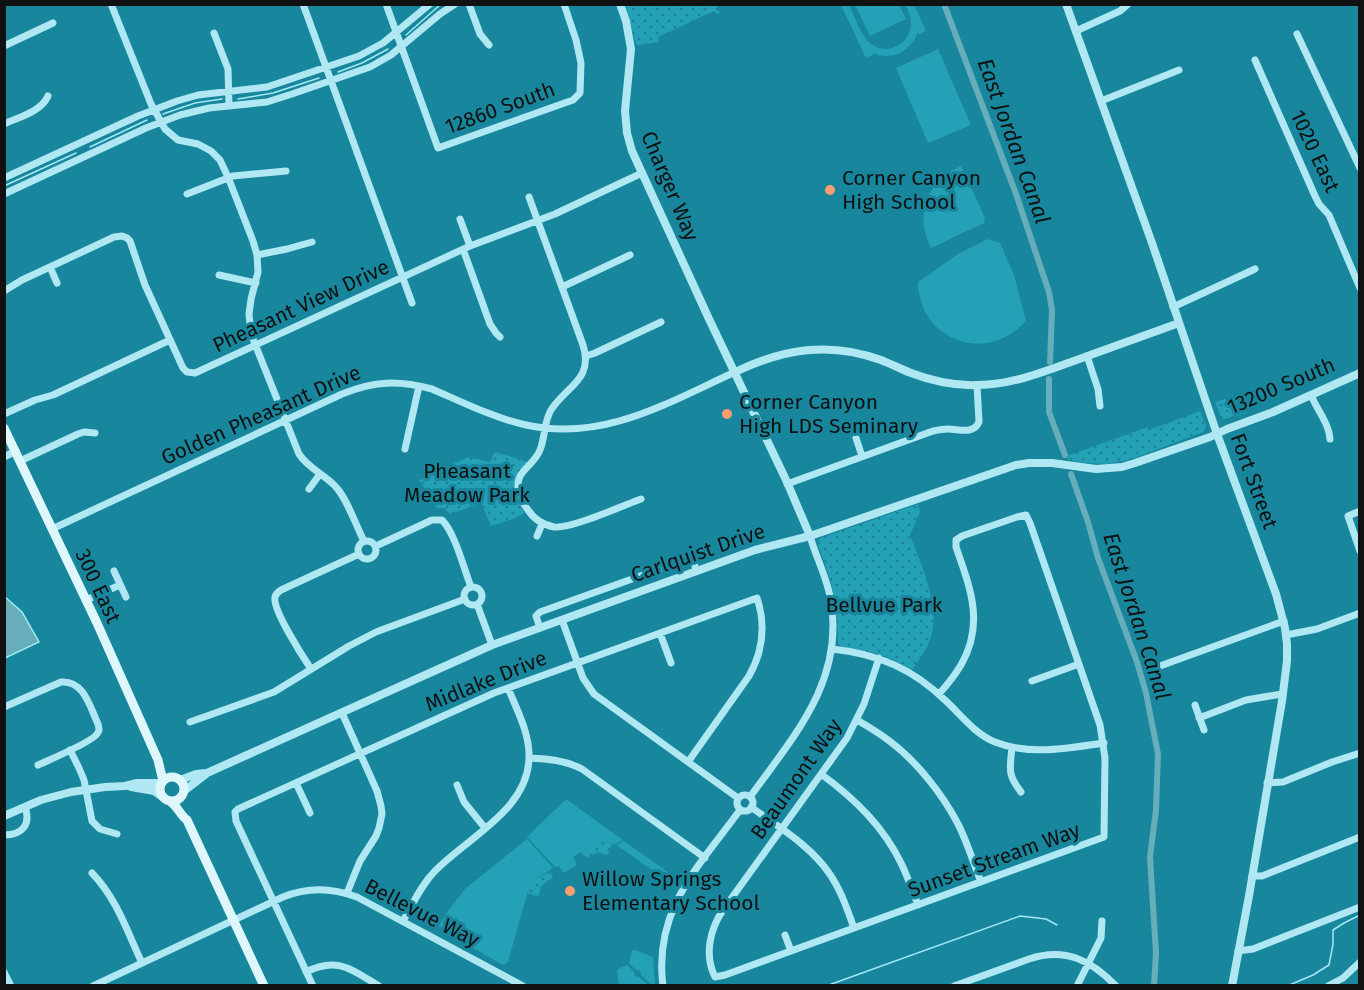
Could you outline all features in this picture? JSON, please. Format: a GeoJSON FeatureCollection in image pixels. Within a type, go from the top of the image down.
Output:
{"type":"FeatureCollection","features":[{"type":"Feature","properties":{"kind":"main road","name":"300 East"},"geometry":{"type":"LineString","coordinates":[[4,428],[86,600],[158,760],[162,782]]}},
{"type":"Feature","properties":{"kind":"main road","name":"300 East"},"geometry":{"type":"LineString","coordinates":[[158,760],[177,778]]}},
{"type":"Feature","properties":{"kind":"main road"},"geometry":{"type":"LineString","coordinates":[[187,820],[184,785],[177,778],[168,778],[162,782],[160,789],[162,796],[178,807],[187,820],[264,986]]}},
{"type":"Feature","properties":{"kind":"main road"},"geometry":{"type":"LineString","coordinates":[[171,802],[177,801],[183,794]]}},
{"type":"Feature","properties":{"kind":"street"},"geometry":{"type":"LineString","coordinates":[[111,4],[154,110],[168,134],[178,140],[198,144],[211,151],[220,160],[254,241],[257,255],[256,283],[249,314],[255,346],[302,459],[338,489],[364,541]]}},
{"type":"Feature","properties":{"kind":"street"},"geometry":{"type":"LineString","coordinates":[[303,4],[412,303]]}},
{"type":"Feature","properties":{"kind":"street"},"geometry":{"type":"LineString","coordinates":[[386,4],[401,47]]}},
{"type":"Feature","properties":{"kind":"street"},"geometry":{"type":"LineString","coordinates":[[4,178],[177,101],[198,95],[267,87],[366,53],[396,33],[430,4]]}},
{"type":"Feature","properties":{"kind":"street"},"geometry":{"type":"LineString","coordinates":[[4,194],[160,122],[180,115],[200,109],[267,102],[370,67],[391,55],[455,4]]}},
{"type":"Feature","properties":{"kind":"street"},"geometry":{"type":"LineString","coordinates":[[469,4],[480,34],[489,45]]}},
{"type":"Feature","properties":{"kind":"street","name":"12860 South"},"geometry":{"type":"LineString","coordinates":[[401,47],[438,148],[573,100],[580,93],[581,63],[576,39],[564,4]]}},
{"type":"Feature","properties":{"kind":"street","name":"Charger Way"},"geometry":{"type":"LineString","coordinates":[[620,4],[626,21],[631,50],[625,104],[626,126],[633,151],[810,536]]}},
{"type":"Feature","properties":{"kind":"street","name":"Fort Street"},"geometry":{"type":"LineString","coordinates":[[1066,4],[1284,621],[1287,661],[1232,986]]}},
{"type":"Feature","properties":{"kind":"street"},"geometry":{"type":"LineString","coordinates":[[1076,31],[1120,11],[1128,4]]}},
{"type":"Feature","properties":{"kind":"street"},"geometry":{"type":"LineString","coordinates":[[4,46],[53,23]]}},
{"type":"Feature","properties":{"kind":"street"},"geometry":{"type":"LineString","coordinates":[[214,33],[227,66],[229,106]]}},
{"type":"Feature","properties":{"kind":"street"},"geometry":{"type":"LineString","coordinates":[[1297,34],[1359,168]]}},
{"type":"Feature","properties":{"kind":"street","name":"1020 East"},"geometry":{"type":"LineString","coordinates":[[1255,60],[1315,196],[1329,215],[1359,288]]}},
{"type":"Feature","properties":{"kind":"street"},"geometry":{"type":"LineString","coordinates":[[1101,101],[1179,70]]}},
{"type":"Feature","properties":{"kind":"street"},"geometry":{"type":"LineString","coordinates":[[4,124],[37,109],[46,102],[48,96]]}},
{"type":"Feature","properties":{"kind":"street"},"geometry":{"type":"LineString","coordinates":[[187,194],[228,177],[286,171]]}},
{"type":"Feature","properties":{"kind":"street","name":"Pheasant View Drive"},"geometry":{"type":"LineString","coordinates":[[4,291],[22,280],[114,237],[127,238],[145,285],[184,369],[193,374],[466,247],[538,220],[642,173]]}},
{"type":"Feature","properties":{"kind":"street"},"geometry":{"type":"LineString","coordinates":[[529,197],[586,356],[586,364],[583,374],[550,412],[538,453],[521,473],[518,486],[522,499],[536,519],[553,527],[566,526],[641,499]]}},
{"type":"Feature","properties":{"kind":"street"},"geometry":{"type":"LineString","coordinates":[[460,219],[466,247],[490,324],[500,337]]}},
{"type":"Feature","properties":{"kind":"street"},"geometry":{"type":"LineString","coordinates":[[257,255],[312,242]]}},
{"type":"Feature","properties":{"kind":"street"},"geometry":{"type":"LineString","coordinates":[[562,287],[630,255]]}},
{"type":"Feature","properties":{"kind":"street"},"geometry":{"type":"LineString","coordinates":[[50,267],[57,283]]}},
{"type":"Feature","properties":{"kind":"street"},"geometry":{"type":"LineString","coordinates":[[1173,307],[1255,269]]}},
{"type":"Feature","properties":{"kind":"street"},"geometry":{"type":"LineString","coordinates":[[219,275],[256,283]]}},
{"type":"Feature","properties":{"kind":"street"},"geometry":{"type":"LineString","coordinates":[[586,356],[662,322]]}},
{"type":"Feature","properties":{"kind":"street","name":"Golden Pheasant Drive"},"geometry":{"type":"LineString","coordinates":[[52,529],[342,394],[367,386],[391,382],[419,386],[432,389],[507,420],[546,428],[591,428],[630,419],[762,360],[807,350],[836,350],[855,353],[937,381],[956,384],[997,384],[1014,381],[1179,323]]}},
{"type":"Feature","properties":{"kind":"street"},"geometry":{"type":"LineString","coordinates":[[4,414],[35,400],[53,395],[170,340]]}},
{"type":"Feature","properties":{"kind":"street"},"geometry":{"type":"LineString","coordinates":[[1087,356],[1098,389],[1100,406]]}},
{"type":"Feature","properties":{"kind":"street","name":"13200 South"},"geometry":{"type":"LineString","coordinates":[[1217,434],[1273,412],[1359,373]]}},
{"type":"Feature","properties":{"kind":"street"},"geometry":{"type":"LineString","coordinates":[[787,484],[933,431],[944,429],[964,431],[975,428],[979,422],[977,385]]}},
{"type":"Feature","properties":{"kind":"street"},"geometry":{"type":"LineString","coordinates":[[405,449],[419,386]]}},
{"type":"Feature","properties":{"kind":"street"},"geometry":{"type":"LineString","coordinates":[[1311,395],[1329,430],[1330,439]]}},
{"type":"Feature","properties":{"kind":"street"},"geometry":{"type":"LineString","coordinates":[[20,461],[78,434],[95,433]]}},
{"type":"Feature","properties":{"kind":"street","name":"Carlquist Drive"},"geometry":{"type":"LineString","coordinates":[[183,794],[207,773],[492,645],[763,548],[810,536],[1016,465],[1040,463],[1096,469],[1122,467],[1217,434]]}},
{"type":"Feature","properties":{"kind":"street"},"geometry":{"type":"LineString","coordinates":[[856,438],[862,456]]}},
{"type":"Feature","properties":{"kind":"street"},"geometry":{"type":"LineString","coordinates":[[4,457],[16,452]]}},
{"type":"Feature","properties":{"kind":"street"},"geometry":{"type":"LineString","coordinates":[[309,489],[320,474]]}},
{"type":"Feature","properties":{"kind":"street"},"geometry":{"type":"LineString","coordinates":[[1359,511],[1348,516],[1359,551]]}},
{"type":"Feature","properties":{"kind":"street","name":"Sunset Stream Way"},"geometry":{"type":"LineString","coordinates":[[715,977],[1104,837],[1105,770],[1104,743],[1100,725],[1026,515],[984,528],[956,540],[956,548],[972,597],[973,629],[963,663],[939,694]]}},
{"type":"Feature","properties":{"kind":"street"},"geometry":{"type":"LineString","coordinates":[[376,546],[432,520],[442,520],[471,587]]}},
{"type":"Feature","properties":{"kind":"street"},"geometry":{"type":"LineString","coordinates":[[537,536],[543,524]]}},
{"type":"Feature","properties":{"kind":"street"},"geometry":{"type":"LineString","coordinates":[[750,796],[808,715],[821,690],[832,649],[831,601],[810,536]]}},
{"type":"Feature","properties":{"kind":"street"},"geometry":{"type":"LineString","coordinates":[[359,554],[359,546],[364,541],[371,541],[376,546]]}},
{"type":"Feature","properties":{"kind":"street"},"geometry":{"type":"LineString","coordinates":[[359,554],[370,558],[375,554],[376,546]]}},
{"type":"Feature","properties":{"kind":"street"},"geometry":{"type":"LineString","coordinates":[[311,669],[289,634],[276,605],[275,596],[281,590],[359,554]]}},
{"type":"Feature","properties":{"kind":"street"},"geometry":{"type":"LineString","coordinates":[[540,628],[536,616],[540,612],[685,560],[693,561],[697,572]]}},
{"type":"Feature","properties":{"kind":"street"},"geometry":{"type":"LineString","coordinates":[[114,571],[126,597]]}},
{"type":"Feature","properties":{"kind":"street"},"geometry":{"type":"LineString","coordinates":[[86,600],[120,585]]}},
{"type":"Feature","properties":{"kind":"street"},"geometry":{"type":"LineString","coordinates":[[471,587],[476,587],[481,592],[482,599],[477,604],[470,604],[465,599],[465,592],[471,587]]}},
{"type":"Feature","properties":{"kind":"street","name":"Midlake Drive"},"geometry":{"type":"LineString","coordinates":[[274,901],[236,821],[234,812],[360,753],[508,688],[757,598],[762,616],[762,633],[760,650],[754,667],[688,762]]}},
{"type":"Feature","properties":{"kind":"street"},"geometry":{"type":"LineString","coordinates":[[190,722],[273,692],[376,632],[465,599]]}},
{"type":"Feature","properties":{"kind":"street"},"geometry":{"type":"LineString","coordinates":[[477,604],[492,645]]}},
{"type":"Feature","properties":{"kind":"street"},"geometry":{"type":"LineString","coordinates":[[1286,635],[1317,629],[1359,613]]}},
{"type":"Feature","properties":{"kind":"street"},"geometry":{"type":"LineString","coordinates":[[562,620],[586,684],[594,694],[738,798]]}},
{"type":"Feature","properties":{"kind":"street"},"geometry":{"type":"LineString","coordinates":[[1160,666],[1284,621]]}},
{"type":"Feature","properties":{"kind":"street"},"geometry":{"type":"LineString","coordinates":[[660,633],[671,663]]}},
{"type":"Feature","properties":{"kind":"street"},"geometry":{"type":"LineString","coordinates":[[832,649],[879,658],[913,674],[939,694],[980,734],[998,744],[1049,750],[1104,743]]}},
{"type":"Feature","properties":{"kind":"street","name":"Beaumont Way"},"geometry":{"type":"LineString","coordinates":[[715,977],[711,967],[710,947],[716,921],[842,746],[864,704],[879,658]]}},
{"type":"Feature","properties":{"kind":"street"},"geometry":{"type":"LineString","coordinates":[[1032,681],[1079,664]]}},
{"type":"Feature","properties":{"kind":"street"},"geometry":{"type":"LineString","coordinates":[[4,707],[57,683],[68,681],[83,692],[98,724],[98,732],[92,739],[38,765]]}},
{"type":"Feature","properties":{"kind":"street"},"geometry":{"type":"LineString","coordinates":[[403,921],[429,878],[504,812],[516,798],[524,782],[529,758],[525,733],[508,688]]}},
{"type":"Feature","properties":{"kind":"street"},"geometry":{"type":"LineString","coordinates":[[1199,718],[1246,700],[1282,694]]}},
{"type":"Feature","properties":{"kind":"street"},"geometry":{"type":"LineString","coordinates":[[1195,705],[1204,730]]}},
{"type":"Feature","properties":{"kind":"street"},"geometry":{"type":"LineString","coordinates":[[342,713],[380,798],[382,814],[376,836],[360,861],[347,893]]}},
{"type":"Feature","properties":{"kind":"street"},"geometry":{"type":"LineString","coordinates":[[856,720],[885,737],[916,765],[942,799],[962,832],[981,882]]}},
{"type":"Feature","properties":{"kind":"street"},"geometry":{"type":"LineString","coordinates":[[1012,747],[1011,776],[1021,792]]}},
{"type":"Feature","properties":{"kind":"street"},"geometry":{"type":"LineString","coordinates":[[70,750],[81,772],[94,824],[100,829],[117,834]]}},
{"type":"Feature","properties":{"kind":"street"},"geometry":{"type":"LineString","coordinates":[[1267,783],[1283,782],[1359,753]]}},
{"type":"Feature","properties":{"kind":"street"},"geometry":{"type":"LineString","coordinates":[[529,758],[552,759],[582,769],[705,858]]}},
{"type":"Feature","properties":{"kind":"street","name":"Carlquist Drive"},"geometry":{"type":"LineString","coordinates":[[177,778],[207,773]]}},
{"type":"Feature","properties":{"kind":"street"},"geometry":{"type":"LineString","coordinates":[[821,774],[853,799],[884,834],[902,866],[918,905]]}},
{"type":"Feature","properties":{"kind":"street"},"geometry":{"type":"LineString","coordinates":[[4,816],[56,795],[86,789],[162,782]]}},
{"type":"Feature","properties":{"kind":"street"},"geometry":{"type":"LineString","coordinates":[[296,783],[310,813]]}},
{"type":"Feature","properties":{"kind":"street"},"geometry":{"type":"LineString","coordinates":[[457,785],[464,802],[485,828]]}},
{"type":"Feature","properties":{"kind":"street"},"geometry":{"type":"LineString","coordinates":[[125,786],[154,791],[162,796]]}},
{"type":"Feature","properties":{"kind":"street"},"geometry":{"type":"LineString","coordinates":[[743,795],[750,796],[753,802],[751,807],[746,811],[740,810],[736,804],[738,798],[743,795]]}},
{"type":"Feature","properties":{"kind":"street"},"geometry":{"type":"LineString","coordinates":[[4,835],[17,832],[24,826],[28,816],[25,807]]}},
{"type":"Feature","properties":{"kind":"street"},"geometry":{"type":"LineString","coordinates":[[751,807],[810,852],[828,872],[843,898],[854,928]]}},
{"type":"Feature","properties":{"kind":"street"},"geometry":{"type":"LineString","coordinates":[[663,986],[662,951],[676,900],[740,810]]}},
{"type":"Feature","properties":{"kind":"street"},"geometry":{"type":"LineString","coordinates":[[1252,876],[1262,876],[1359,837]]}},
{"type":"Feature","properties":{"kind":"street"},"geometry":{"type":"LineString","coordinates":[[92,873],[113,900],[142,963]]}},
{"type":"Feature","properties":{"kind":"street","name":"Bellevue Way"},"geometry":{"type":"LineString","coordinates":[[93,986],[274,901],[310,890],[325,890],[347,893],[362,899],[523,986]]}},
{"type":"Feature","properties":{"kind":"street"},"geometry":{"type":"LineString","coordinates":[[274,901],[313,986]]}},
{"type":"Feature","properties":{"kind":"street"},"geometry":{"type":"LineString","coordinates":[[1238,951],[1252,949],[1359,907]]}},
{"type":"Feature","properties":{"kind":"street"},"geometry":{"type":"LineString","coordinates":[[1077,986],[1101,938],[1102,921]]}},
{"type":"Feature","properties":{"kind":"street"},"geometry":{"type":"LineString","coordinates":[[785,935],[791,951]]}},
{"type":"Feature","properties":{"kind":"street"},"geometry":{"type":"LineString","coordinates":[[954,986],[1041,955],[1054,954],[1066,955],[1089,963],[1100,970],[1116,986]]}},
{"type":"Feature","properties":{"kind":"street"},"geometry":{"type":"LineString","coordinates":[[1328,986],[1346,976],[1359,962]]}},
{"type":"Feature","properties":{"kind":"street"},"geometry":{"type":"LineString","coordinates":[[306,972],[322,965],[335,964],[348,968],[379,986]]}},
{"type":"Feature","properties":{"kind":"street"},"geometry":{"type":"LineString","coordinates":[[4,972],[11,986]]}},
{"type":"Feature","properties":{"kind":"green space"},"geometry":{"type":"Polygon","coordinates":[[[625,5],[716,5],[720,13],[717,14],[714,11],[658,37],[659,42],[637,45],[625,5]]]}},
{"type":"Feature","properties":{"kind":"green space"},"geometry":{"type":"Polygon","coordinates":[[[841,5],[849,5],[862,34],[875,47],[890,49],[907,37],[911,20],[905,5],[914,5],[926,31],[919,34],[918,32],[911,45],[900,53],[887,56],[873,53],[866,58],[841,5]]]}},
{"type":"Feature","properties":{"kind":"green space"},"geometry":{"type":"Polygon","coordinates":[[[855,5],[899,5],[906,19],[870,36],[855,5]]]}},
{"type":"Feature","properties":{"kind":"green space"},"geometry":{"type":"Polygon","coordinates":[[[938,49],[971,125],[928,143],[896,68],[938,49]]]}},
{"type":"Feature","properties":{"kind":"green space"},"geometry":{"type":"Polygon","coordinates":[[[961,166],[985,218],[984,223],[931,248],[924,223],[927,200],[932,189],[940,180],[961,166]]]}},
{"type":"Feature","properties":{"kind":"green space"},"geometry":{"type":"Polygon","coordinates":[[[988,239],[1000,243],[1014,275],[1026,321],[1010,334],[993,342],[975,344],[958,340],[942,332],[930,319],[921,302],[918,282],[958,254],[988,239]]]}},
{"type":"Feature","properties":{"kind":"green space"},"geometry":{"type":"Polygon","coordinates":[[[1241,394],[1247,413],[1224,419],[1221,417],[1215,402],[1241,394]]]}},
{"type":"Feature","properties":{"kind":"green space"},"geometry":{"type":"Polygon","coordinates":[[[1200,411],[1206,426],[1203,432],[1132,459],[1106,464],[1068,460],[1067,456],[1200,411]]]}},
{"type":"Feature","properties":{"kind":"green space","name":"Pheasant Meadow Park"},"geometry":{"type":"Polygon","coordinates":[[[495,452],[528,463],[518,475],[515,487],[524,513],[513,519],[491,526],[481,503],[450,514],[444,508],[437,508],[419,480],[468,457],[490,462],[495,452]]]}},
{"type":"Feature","properties":{"kind":"green space","name":"Bellvue Park"},"geometry":{"type":"Polygon","coordinates":[[[918,504],[920,512],[910,535],[928,584],[934,622],[929,643],[912,670],[878,654],[840,646],[833,593],[818,541],[918,504]]]}},
{"type":"Feature","properties":{"kind":"green space"},"geometry":{"type":"Polygon","coordinates":[[[566,799],[623,840],[615,844],[598,843],[588,848],[573,857],[577,865],[563,873],[559,866],[555,867],[527,837],[566,799]]]}},
{"type":"Feature","properties":{"kind":"green space"},"geometry":{"type":"Polygon","coordinates":[[[527,839],[553,868],[536,879],[528,891],[508,962],[503,965],[445,932],[439,926],[466,888],[527,839]]]}},
{"type":"Feature","properties":{"kind":"green space"},"geometry":{"type":"Polygon","coordinates":[[[624,841],[679,880],[678,882],[659,875],[617,845],[624,841]]]}},
{"type":"Feature","properties":{"kind":"green space"},"geometry":{"type":"Polygon","coordinates":[[[606,842],[612,844],[608,854],[598,852],[588,857],[581,852],[594,844],[606,842]]]}},
{"type":"Feature","properties":{"kind":"green space"},"geometry":{"type":"Polygon","coordinates":[[[550,871],[553,877],[541,886],[539,895],[527,893],[535,880],[550,871]]]}},
{"type":"Feature","properties":{"kind":"green space"},"geometry":{"type":"Polygon","coordinates":[[[632,951],[653,957],[655,985],[652,985],[641,975],[640,970],[636,970],[629,963],[632,951]]]}},
{"type":"Feature","properties":{"kind":"green space"},"geometry":{"type":"Polygon","coordinates":[[[627,965],[635,976],[648,985],[619,985],[617,970],[627,965]]]}},
{"type":"Feature","properties":{"kind":"water"},"geometry":{"type":"Polygon","coordinates":[[[4,596],[22,612],[39,642],[5,658],[4,596]]]}},
{"type":"Feature","properties":{"kind":"waterway"},"geometry":{"type":"LineString","coordinates":[[406,35],[441,4]]}},
{"type":"Feature","properties":{"kind":"waterway","name":"East Jordan Canal"},"geometry":{"type":"LineString","coordinates":[[944,4],[1016,194],[1049,292],[1052,310],[1050,362]]}},
{"type":"Feature","properties":{"kind":"waterway"},"geometry":{"type":"LineString","coordinates":[[338,72],[362,63],[388,49]]}},
{"type":"Feature","properties":{"kind":"waterway"},"geometry":{"type":"LineString","coordinates":[[238,99],[273,93],[319,78]]}},
{"type":"Feature","properties":{"kind":"waterway"},"geometry":{"type":"LineString","coordinates":[[163,114],[195,103],[222,99]]}},
{"type":"Feature","properties":{"kind":"waterway"},"geometry":{"type":"LineString","coordinates":[[90,147],[147,120]]}},
{"type":"Feature","properties":{"kind":"waterway"},"geometry":{"type":"LineString","coordinates":[[4,186],[76,153]]}},
{"type":"Feature","properties":{"kind":"waterway","name":"East Jordan Canal"},"geometry":{"type":"LineString","coordinates":[[1049,379],[1049,412],[1065,455]]}},
{"type":"Feature","properties":{"kind":"waterway","name":"East Jordan Canal"},"geometry":{"type":"LineString","coordinates":[[1071,474],[1098,558],[1137,662],[1146,693],[1158,754],[1156,810],[1150,857],[1156,953],[1154,986]]}},
{"type":"Feature","properties":{"kind":"waterway"},"geometry":{"type":"LineString","coordinates":[[1287,986],[1329,965],[1333,930],[1360,915]]}},
{"type":"Feature","properties":{"kind":"waterway"},"geometry":{"type":"LineString","coordinates":[[826,986],[1020,916],[1046,919],[1057,925]]}},
{"type":"Feature","properties":{"kind":"place","name":"Corner Canyon High School"},"geometry":{"type":"Point","coordinates":[830,190]}},
{"type":"Feature","properties":{"kind":"place","name":"Corner Canyon High LDS Seminary"},"geometry":{"type":"Point","coordinates":[727,414]}},
{"type":"Feature","properties":{"kind":"place","name":"Willow Springs Elementary School"},"geometry":{"type":"Point","coordinates":[570,891]}}]}
